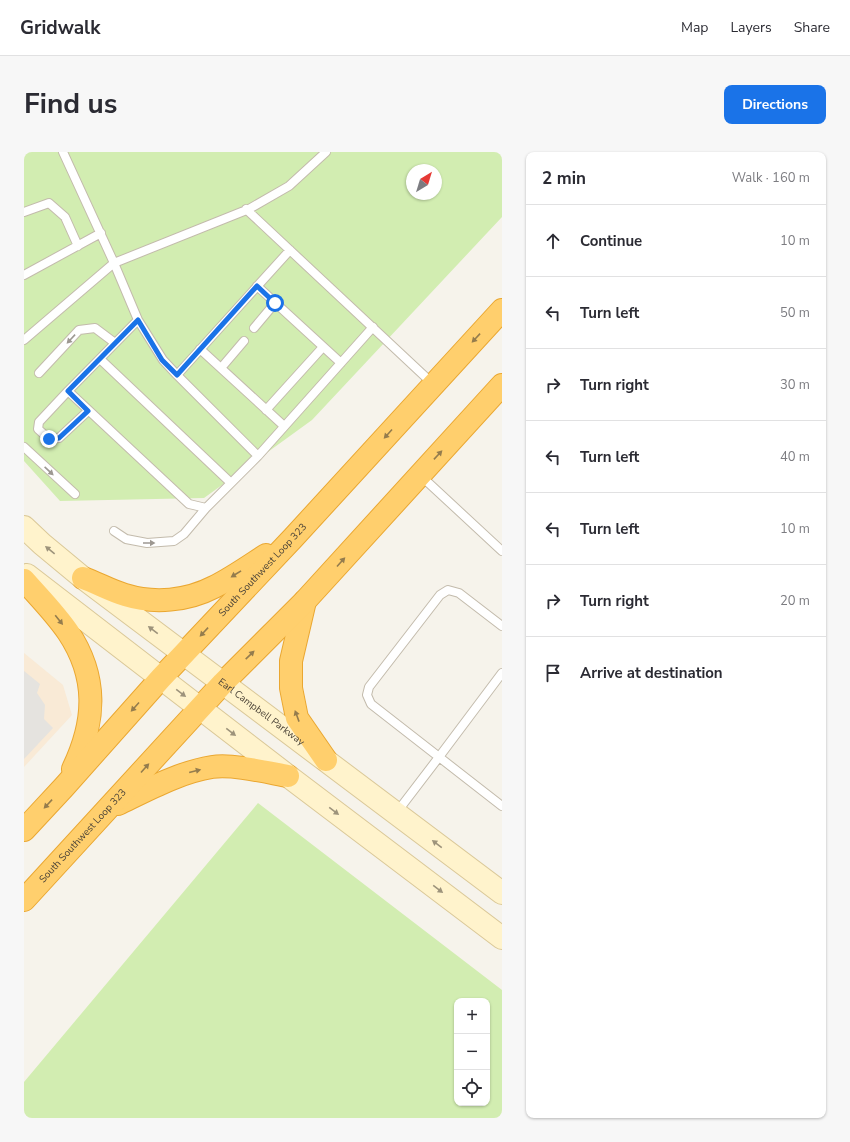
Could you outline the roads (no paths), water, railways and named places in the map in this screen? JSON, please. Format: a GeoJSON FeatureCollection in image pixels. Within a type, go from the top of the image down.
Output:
{"type":"FeatureCollection","features":[{"type":"Feature","properties":{"kind":"highway","name":"South Southwest Loop 323"},"geometry":{"type":"LineString","coordinates":[[24,830],[161,678],[502,310]]}},
{"type":"Feature","properties":{"kind":"highway","name":"South Southwest Loop 323"},"geometry":{"type":"LineString","coordinates":[[24,900],[223,683],[305,602],[502,385]]}},
{"type":"Feature","properties":{"kind":"highway"},"geometry":{"type":"LineString","coordinates":[[83,578],[124,595],[136,598],[164,600],[183,598],[215,587],[292,538]]}},
{"type":"Feature","properties":{"kind":"highway"},"geometry":{"type":"LineString","coordinates":[[24,580],[68,631],[80,652],[88,675],[90,699],[88,729],[64,787]]}},
{"type":"Feature","properties":{"kind":"highway"},"geometry":{"type":"LineString","coordinates":[[305,602],[291,661],[291,688],[297,718],[326,760]]}},
{"type":"Feature","properties":{"kind":"highway"},"geometry":{"type":"LineString","coordinates":[[108,809],[146,790],[186,773],[213,766],[231,766],[288,776]]}},
{"type":"Feature","properties":{"kind":"main road","name":"Earl Campbell Parkway"},"geometry":{"type":"LineString","coordinates":[[24,527],[83,578],[502,893]]}},
{"type":"Feature","properties":{"kind":"main road"},"geometry":{"type":"LineString","coordinates":[[24,573],[502,938]]}},
{"type":"Feature","properties":{"kind":"lane"},"geometry":{"type":"LineString","coordinates":[[64,152],[101,233],[138,320],[162,360],[258,456]]}},
{"type":"Feature","properties":{"kind":"lane"},"geometry":{"type":"LineString","coordinates":[[24,340],[114,263],[246,209],[289,186],[326,152]]}},
{"type":"Feature","properties":{"kind":"lane"},"geometry":{"type":"LineString","coordinates":[[24,212],[49,203],[65,218],[78,246]]}},
{"type":"Feature","properties":{"kind":"lane"},"geometry":{"type":"LineString","coordinates":[[246,209],[434,384]]}},
{"type":"Feature","properties":{"kind":"lane"},"geometry":{"type":"LineString","coordinates":[[24,275],[101,233]]}},
{"type":"Feature","properties":{"kind":"lane"},"geometry":{"type":"LineString","coordinates":[[177,375],[290,250]]}},
{"type":"Feature","properties":{"kind":"lane"},"geometry":{"type":"LineString","coordinates":[[257,286],[341,363]]}},
{"type":"Feature","properties":{"kind":"lane"},"geometry":{"type":"LineString","coordinates":[[254,328],[275,303]]}},
{"type":"Feature","properties":{"kind":"lane"},"geometry":{"type":"LineString","coordinates":[[88,411],[59,438],[49,439],[38,429],[39,422],[138,320]]}},
{"type":"Feature","properties":{"kind":"lane"},"geometry":{"type":"LineString","coordinates":[[114,531],[126,540],[147,543],[174,541],[184,534],[206,508],[258,456],[373,327]]}},
{"type":"Feature","properties":{"kind":"lane"},"geometry":{"type":"LineString","coordinates":[[39,373],[79,330],[95,328],[115,344]]}},
{"type":"Feature","properties":{"kind":"lane"},"geometry":{"type":"LineString","coordinates":[[221,368],[244,341]]}},
{"type":"Feature","properties":{"kind":"lane"},"geometry":{"type":"LineString","coordinates":[[266,410],[323,348]]}},
{"type":"Feature","properties":{"kind":"lane"},"geometry":{"type":"LineString","coordinates":[[200,349],[284,426]]}},
{"type":"Feature","properties":{"kind":"lane"},"geometry":{"type":"LineString","coordinates":[[100,359],[231,483]]}},
{"type":"Feature","properties":{"kind":"lane"},"geometry":{"type":"LineString","coordinates":[[68,391],[189,504],[206,508]]}},
{"type":"Feature","properties":{"kind":"lane"},"geometry":{"type":"LineString","coordinates":[[24,447],[75,494]]}},
{"type":"Feature","properties":{"kind":"lane"},"geometry":{"type":"LineString","coordinates":[[420,475],[502,551]]}},
{"type":"Feature","properties":{"kind":"lane"},"geometry":{"type":"LineString","coordinates":[[502,626],[459,593],[448,590],[440,595],[369,687],[367,695],[370,704],[502,806]]}},
{"type":"Feature","properties":{"kind":"lane"},"geometry":{"type":"LineString","coordinates":[[397,813],[502,673]]}}]}
